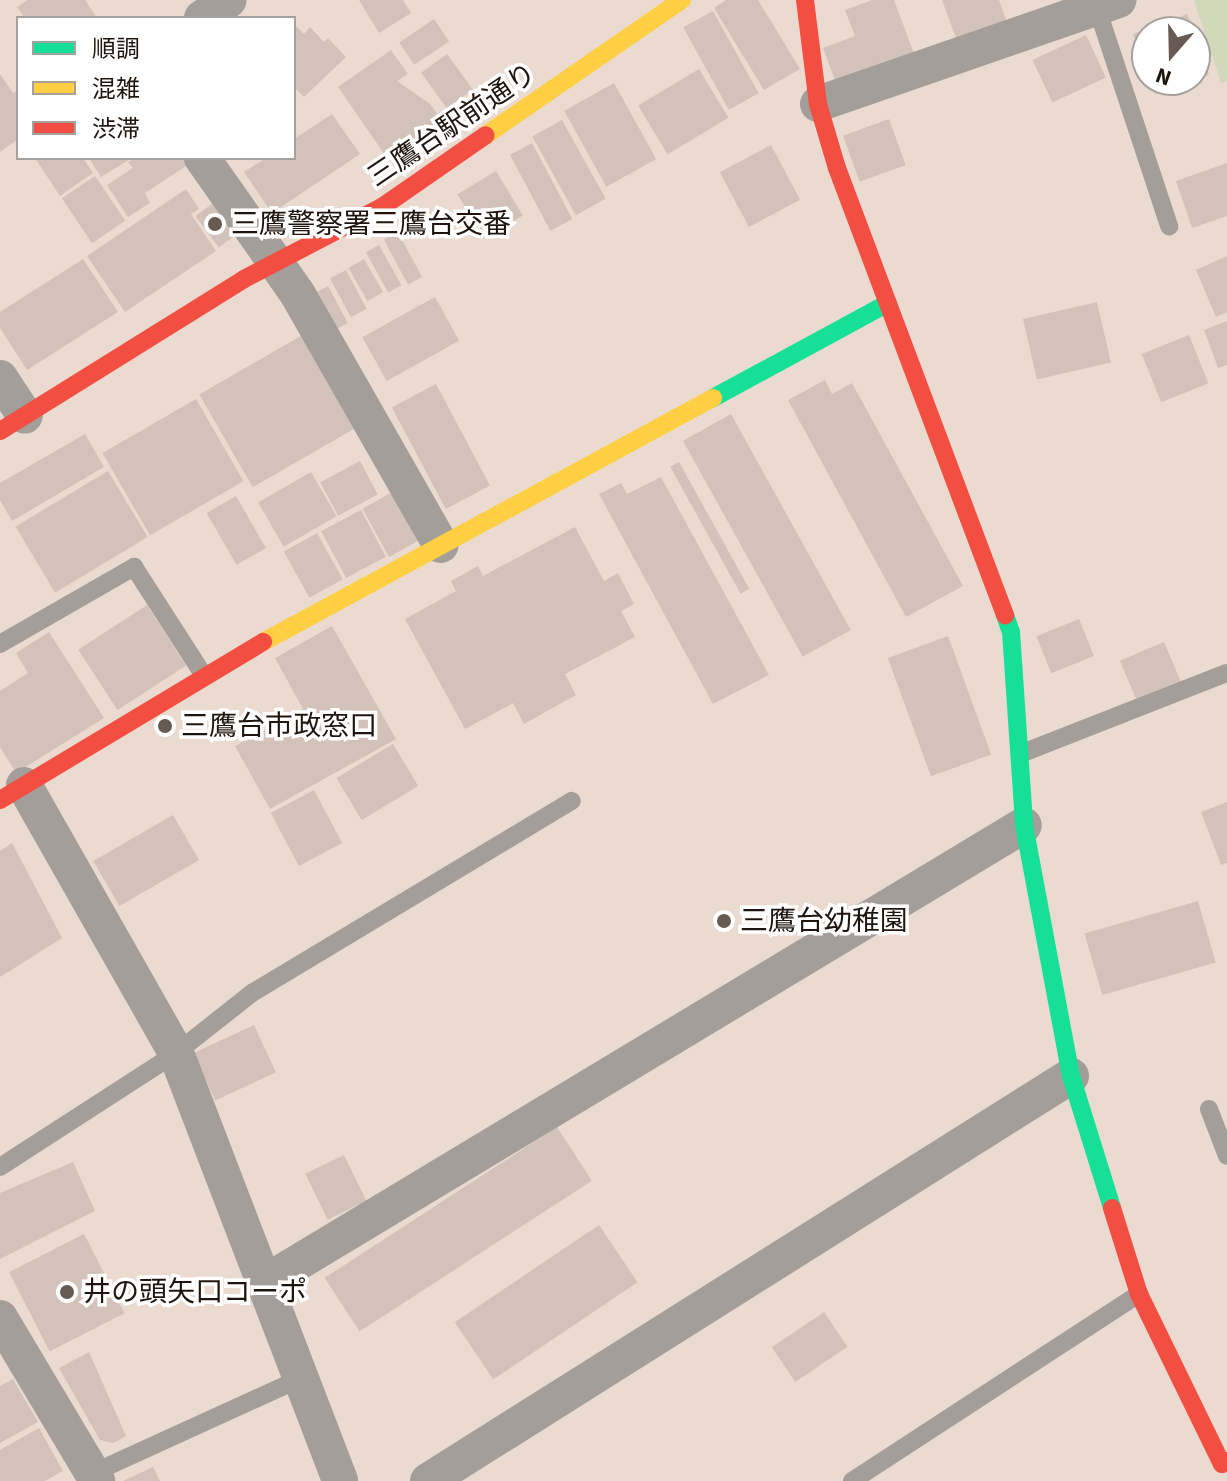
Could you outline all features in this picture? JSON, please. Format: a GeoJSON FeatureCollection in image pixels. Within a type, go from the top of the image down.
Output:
{"type":"FeatureCollection","features":[{"type":"Feature","properties":{"kind":"street"},"geometry":{"type":"LineString","coordinates":[[205,16],[229,0]]}},
{"type":"Feature","properties":{"kind":"street","name":"三鷹台駅前通り"},"geometry":{"type":"LineString","coordinates":[[12,424],[274,262],[420,183],[682,0]]}},
{"type":"Feature","properties":{"kind":"street"},"geometry":{"type":"LineString","coordinates":[[805,0],[818,104],[888,303],[1011,632],[1024,825],[1071,1076],[1139,1294],[1224,1462]]}},
{"type":"Feature","properties":{"kind":"street"},"geometry":{"type":"LineString","coordinates":[[818,104],[1108,4]]}},
{"type":"Feature","properties":{"kind":"street"},"geometry":{"type":"LineString","coordinates":[[203,160],[274,262],[441,545]]}},
{"type":"Feature","properties":{"kind":"street"},"geometry":{"type":"LineString","coordinates":[[340,1481],[176,1053],[12,793],[203,674],[888,303]]}},
{"type":"Feature","properties":{"kind":"street"},"geometry":{"type":"LineString","coordinates":[[0,378],[12,424]]}},
{"type":"Feature","properties":{"kind":"street"},"geometry":{"type":"LineString","coordinates":[[264,1283],[1024,825]]}},
{"type":"Feature","properties":{"kind":"street"},"geometry":{"type":"LineString","coordinates":[[428,1481],[1071,1076]]}},
{"type":"Feature","properties":{"kind":"street"},"geometry":{"type":"LineString","coordinates":[[0,1318],[95,1477]]}},
{"type":"Feature","properties":{"kind":"lane"},"geometry":{"type":"LineString","coordinates":[[1108,4],[1169,226]]}},
{"type":"Feature","properties":{"kind":"lane"},"geometry":{"type":"LineString","coordinates":[[0,644],[134,567],[203,674]]}},
{"type":"Feature","properties":{"kind":"lane"},"geometry":{"type":"LineString","coordinates":[[1020,754],[1227,673]]}},
{"type":"Feature","properties":{"kind":"lane"},"geometry":{"type":"LineString","coordinates":[[0,1167],[176,1053],[252,993],[572,801]]}},
{"type":"Feature","properties":{"kind":"lane"},"geometry":{"type":"LineString","coordinates":[[1209,1109],[1227,1156]]}},
{"type":"Feature","properties":{"kind":"lane"},"geometry":{"type":"LineString","coordinates":[[852,1481],[1139,1294]]}},
{"type":"Feature","properties":{"kind":"lane"},"geometry":{"type":"LineString","coordinates":[[95,1477],[301,1378]]}},
{"type":"Feature","properties":{"kind":"lane"},"geometry":{"type":"LineString","coordinates":[[1203,1481],[1224,1462]]}},
{"type":"Feature","properties":{"kind":"green space"},"geometry":{"type":"Polygon","coordinates":[[[1194,0],[1227,0],[1227,82],[1221,83],[1211,52],[1211,16],[1199,16],[1194,0]]]}},
{"type":"Feature","properties":{"kind":"building"},"geometry":{"type":"Polygon","coordinates":[[[28,0],[85,0],[96,16],[24,16],[17,7],[28,0]]]}},
{"type":"Feature","properties":{"kind":"building"},"geometry":{"type":"Polygon","coordinates":[[[359,0],[403,0],[411,13],[379,33],[359,0]]]}},
{"type":"Feature","properties":{"kind":"building"},"geometry":{"type":"Polygon","coordinates":[[[726,0],[758,0],[800,69],[764,90],[714,8],[726,0]]]}},
{"type":"Feature","properties":{"kind":"building"},"geometry":{"type":"Polygon","coordinates":[[[872,0],[894,0],[918,64],[840,93],[823,48],[855,36],[845,10],[872,0]]]}},
{"type":"Feature","properties":{"kind":"building"},"geometry":{"type":"Polygon","coordinates":[[[942,0],[999,0],[1007,23],[957,41],[942,0]]]}},
{"type":"Feature","properties":{"kind":"building"},"geometry":{"type":"Polygon","coordinates":[[[713,11],[759,93],[729,110],[683,27],[713,11]]]}},
{"type":"Feature","properties":{"kind":"building"},"geometry":{"type":"Polygon","coordinates":[[[434,19],[449,41],[414,65],[399,42],[434,19]]]}},
{"type":"Feature","properties":{"kind":"building"},"geometry":{"type":"Polygon","coordinates":[[[296,26],[304,34],[310,27],[324,42],[328,38],[346,57],[304,97],[296,89],[296,26]]]}},
{"type":"Feature","properties":{"kind":"building"},"geometry":{"type":"Polygon","coordinates":[[[1086,35],[1106,78],[1052,103],[1033,60],[1086,35]]]}},
{"type":"Feature","properties":{"kind":"building"},"geometry":{"type":"Polygon","coordinates":[[[391,50],[408,74],[397,81],[430,104],[452,134],[403,168],[391,150],[385,155],[338,87],[391,50]]]}},
{"type":"Feature","properties":{"kind":"building"},"geometry":{"type":"Polygon","coordinates":[[[447,54],[473,90],[447,108],[421,73],[447,54]]]}},
{"type":"Feature","properties":{"kind":"building"},"geometry":{"type":"Polygon","coordinates":[[[699,69],[728,118],[667,154],[638,106],[699,69]]]}},
{"type":"Feature","properties":{"kind":"building"},"geometry":{"type":"Polygon","coordinates":[[[0,74],[13,93],[16,91],[16,140],[0,152],[0,74]]]}},
{"type":"Feature","properties":{"kind":"building"},"geometry":{"type":"Polygon","coordinates":[[[614,83],[656,159],[606,187],[564,111],[614,83]]]}},
{"type":"Feature","properties":{"kind":"building"},"geometry":{"type":"Polygon","coordinates":[[[332,114],[360,154],[272,213],[244,172],[263,160],[296,160],[296,138],[332,114]]]}},
{"type":"Feature","properties":{"kind":"building"},"geometry":{"type":"Polygon","coordinates":[[[889,119],[906,165],[860,182],[843,136],[889,119]]]}},
{"type":"Feature","properties":{"kind":"building"},"geometry":{"type":"Polygon","coordinates":[[[562,120],[606,199],[576,215],[532,136],[562,120]]]}},
{"type":"Feature","properties":{"kind":"building"},"geometry":{"type":"Polygon","coordinates":[[[532,143],[572,219],[550,231],[510,155],[532,143]]]}},
{"type":"Feature","properties":{"kind":"building"},"geometry":{"type":"Polygon","coordinates":[[[771,145],[800,200],[749,227],[720,172],[771,145]]]}},
{"type":"Feature","properties":{"kind":"building"},"geometry":{"type":"Polygon","coordinates":[[[36,160],[84,160],[93,173],[60,196],[36,160]]]}},
{"type":"Feature","properties":{"kind":"building"},"geometry":{"type":"Polygon","coordinates":[[[90,160],[129,160],[101,177],[90,160]]]}},
{"type":"Feature","properties":{"kind":"building"},"geometry":{"type":"Polygon","coordinates":[[[186,160],[189,164],[145,193],[150,203],[128,217],[107,185],[133,168],[128,162],[186,160]]]}},
{"type":"Feature","properties":{"kind":"building"},"geometry":{"type":"Polygon","coordinates":[[[1227,163],[1227,216],[1192,228],[1176,181],[1227,163]]]}},
{"type":"Feature","properties":{"kind":"building"},"geometry":{"type":"Polygon","coordinates":[[[496,171],[523,216],[484,239],[457,194],[496,171]]]}},
{"type":"Feature","properties":{"kind":"building"},"geometry":{"type":"Polygon","coordinates":[[[95,176],[125,221],[92,243],[62,198],[95,176]]]}},
{"type":"Feature","properties":{"kind":"building"},"geometry":{"type":"Polygon","coordinates":[[[186,189],[199,209],[191,214],[216,251],[125,312],[87,256],[186,189]]]}},
{"type":"Feature","properties":{"kind":"building"},"geometry":{"type":"Polygon","coordinates":[[[213,203],[236,234],[219,247],[195,216],[213,203]]]}},
{"type":"Feature","properties":{"kind":"building"},"geometry":{"type":"Polygon","coordinates":[[[398,232],[422,277],[408,285],[384,240],[398,232]]]}},
{"type":"Feature","properties":{"kind":"building"},"geometry":{"type":"Polygon","coordinates":[[[379,245],[401,285],[388,293],[366,252],[379,245]]]}},
{"type":"Feature","properties":{"kind":"building"},"geometry":{"type":"Polygon","coordinates":[[[1227,256],[1227,312],[1216,317],[1196,270],[1227,256]]]}},
{"type":"Feature","properties":{"kind":"building"},"geometry":{"type":"Polygon","coordinates":[[[83,259],[118,312],[27,370],[0,328],[0,312],[83,259]]]}},
{"type":"Feature","properties":{"kind":"building"},"geometry":{"type":"Polygon","coordinates":[[[364,259],[383,292],[367,301],[348,268],[364,259]]]}},
{"type":"Feature","properties":{"kind":"building"},"geometry":{"type":"Polygon","coordinates":[[[346,270],[367,309],[351,317],[330,278],[346,270]]]}},
{"type":"Feature","properties":{"kind":"building"},"geometry":{"type":"Polygon","coordinates":[[[328,286],[348,323],[330,332],[310,295],[328,286]]]}},
{"type":"Feature","properties":{"kind":"building"},"geometry":{"type":"Polygon","coordinates":[[[435,297],[459,341],[387,381],[362,337],[435,297]]]}},
{"type":"Feature","properties":{"kind":"building"},"geometry":{"type":"Polygon","coordinates":[[[1097,302],[1111,362],[1037,380],[1023,319],[1097,302]]]}},
{"type":"Feature","properties":{"kind":"building"},"geometry":{"type":"Polygon","coordinates":[[[1227,321],[1227,365],[1218,368],[1204,330],[1227,321]]]}},
{"type":"Feature","properties":{"kind":"building"},"geometry":{"type":"Polygon","coordinates":[[[311,330],[365,423],[253,487],[199,394],[311,330]]]}},
{"type":"Feature","properties":{"kind":"building"},"geometry":{"type":"Polygon","coordinates":[[[1189,335],[1208,383],[1161,402],[1142,354],[1189,335]]]}},
{"type":"Feature","properties":{"kind":"building"},"geometry":{"type":"Polygon","coordinates":[[[825,380],[832,394],[852,383],[963,586],[906,617],[788,400],[825,380]]]}},
{"type":"Feature","properties":{"kind":"building"},"geometry":{"type":"Polygon","coordinates":[[[436,384],[490,486],[446,509],[392,407],[436,384]]]}},
{"type":"Feature","properties":{"kind":"building"},"geometry":{"type":"Polygon","coordinates":[[[196,399],[244,481],[150,535],[102,453],[196,399]]]}},
{"type":"Feature","properties":{"kind":"building"},"geometry":{"type":"Polygon","coordinates":[[[731,414],[851,630],[803,657],[683,441],[731,414]]]}},
{"type":"Feature","properties":{"kind":"building"},"geometry":{"type":"Polygon","coordinates":[[[85,434],[104,467],[12,521],[0,500],[0,483],[85,434]]]}},
{"type":"Feature","properties":{"kind":"building"},"geometry":{"type":"Polygon","coordinates":[[[360,461],[378,495],[338,516],[320,482],[360,461]]]}},
{"type":"Feature","properties":{"kind":"building"},"geometry":{"type":"Polygon","coordinates":[[[679,462],[749,589],[741,594],[670,467],[679,462]]]}},
{"type":"Feature","properties":{"kind":"building"},"geometry":{"type":"Polygon","coordinates":[[[108,471],[148,537],[55,593],[15,527],[108,471]]]}},
{"type":"Feature","properties":{"kind":"building"},"geometry":{"type":"Polygon","coordinates":[[[311,472],[336,516],[284,547],[258,502],[311,472]]]}},
{"type":"Feature","properties":{"kind":"building"},"geometry":{"type":"Polygon","coordinates":[[[661,477],[769,675],[713,704],[599,494],[621,483],[627,494],[661,477]]]}},
{"type":"Feature","properties":{"kind":"building"},"geometry":{"type":"Polygon","coordinates":[[[400,488],[427,536],[389,557],[362,509],[400,488]]]}},
{"type":"Feature","properties":{"kind":"building"},"geometry":{"type":"Polygon","coordinates":[[[236,496],[266,548],[237,565],[207,513],[236,496]]]}},
{"type":"Feature","properties":{"kind":"building"},"geometry":{"type":"Polygon","coordinates":[[[361,510],[386,557],[346,578],[321,531],[361,510]]]}},
{"type":"Feature","properties":{"kind":"building"},"geometry":{"type":"Polygon","coordinates":[[[575,527],[604,581],[618,573],[634,604],[621,611],[635,637],[565,674],[576,695],[524,724],[513,703],[465,729],[405,619],[456,591],[451,581],[478,566],[483,576],[575,527]]]}},
{"type":"Feature","properties":{"kind":"building"},"geometry":{"type":"Polygon","coordinates":[[[317,533],[343,579],[309,598],[284,551],[317,533]]]}},
{"type":"Feature","properties":{"kind":"building"},"geometry":{"type":"Polygon","coordinates":[[[147,605],[186,665],[117,710],[78,650],[147,605]]]}},
{"type":"Feature","properties":{"kind":"building"},"geometry":{"type":"Polygon","coordinates":[[[1079,619],[1094,656],[1051,673],[1036,636],[1079,619]]]}},
{"type":"Feature","properties":{"kind":"building"},"geometry":{"type":"Polygon","coordinates":[[[332,626],[396,739],[270,809],[235,746],[303,709],[275,658],[332,626]]]}},
{"type":"Feature","properties":{"kind":"building"},"geometry":{"type":"Polygon","coordinates":[[[49,632],[104,718],[16,773],[0,747],[0,691],[28,673],[16,653],[49,632]]]}},
{"type":"Feature","properties":{"kind":"building"},"geometry":{"type":"Polygon","coordinates":[[[948,636],[991,754],[931,776],[888,658],[948,636]]]}},
{"type":"Feature","properties":{"kind":"building"},"geometry":{"type":"Polygon","coordinates":[[[1164,642],[1181,683],[1137,701],[1120,661],[1164,642]]]}},
{"type":"Feature","properties":{"kind":"building"},"geometry":{"type":"Polygon","coordinates":[[[393,744],[418,786],[362,820],[336,778],[393,744]]]}},
{"type":"Feature","properties":{"kind":"building"},"geometry":{"type":"Polygon","coordinates":[[[314,790],[342,843],[299,866],[271,813],[314,790]]]}},
{"type":"Feature","properties":{"kind":"building"},"geometry":{"type":"Polygon","coordinates":[[[1227,802],[1227,863],[1221,865],[1201,812],[1227,802]]]}},
{"type":"Feature","properties":{"kind":"building"},"geometry":{"type":"Polygon","coordinates":[[[173,815],[199,860],[119,906],[93,861],[173,815]]]}},
{"type":"Feature","properties":{"kind":"building"},"geometry":{"type":"Polygon","coordinates":[[[12,843],[62,938],[0,977],[0,851],[12,843]]]}},
{"type":"Feature","properties":{"kind":"building"},"geometry":{"type":"Polygon","coordinates":[[[1198,901],[1216,963],[1102,995],[1085,934],[1198,901]]]}},
{"type":"Feature","properties":{"kind":"building"},"geometry":{"type":"Polygon","coordinates":[[[254,1025],[276,1072],[215,1100],[193,1053],[254,1025]]]}},
{"type":"Feature","properties":{"kind":"building"},"geometry":{"type":"Polygon","coordinates":[[[557,1127],[592,1181],[360,1332],[325,1278],[557,1127]]]}},
{"type":"Feature","properties":{"kind":"building"},"geometry":{"type":"Polygon","coordinates":[[[344,1155],[366,1201],[328,1220],[305,1174],[344,1155]]]}},
{"type":"Feature","properties":{"kind":"building"},"geometry":{"type":"Polygon","coordinates":[[[73,1162],[95,1211],[0,1259],[0,1193],[73,1162]]]}},
{"type":"Feature","properties":{"kind":"building"},"geometry":{"type":"Polygon","coordinates":[[[599,1225],[638,1282],[493,1380],[455,1322],[599,1225]]]}},
{"type":"Feature","properties":{"kind":"building","name":"井の頭矢口コーポ"},"geometry":{"type":"Polygon","coordinates":[[[84,1234],[124,1313],[50,1351],[9,1272],[84,1234]]]}},
{"type":"Feature","properties":{"kind":"building"},"geometry":{"type":"Polygon","coordinates":[[[824,1312],[847,1347],[795,1382],[772,1347],[824,1312]]]}},
{"type":"Feature","properties":{"kind":"building"},"geometry":{"type":"Polygon","coordinates":[[[89,1352],[126,1436],[113,1443],[100,1440],[59,1368],[89,1352]]]}},
{"type":"Feature","properties":{"kind":"building"},"geometry":{"type":"Polygon","coordinates":[[[13,1379],[38,1422],[0,1443],[0,1386],[13,1379]]]}},
{"type":"Feature","properties":{"kind":"building"},"geometry":{"type":"Polygon","coordinates":[[[39,1428],[63,1471],[45,1481],[0,1481],[0,1450],[39,1428]]]}},
{"type":"Feature","properties":{"kind":"building"},"geometry":{"type":"Polygon","coordinates":[[[153,1467],[160,1481],[123,1481],[153,1467]]]}},
{"type":"Feature","properties":{"kind":"traffic: fast"},"geometry":{"type":"LineString","coordinates":[[713,398],[888,303]]}},
{"type":"Feature","properties":{"kind":"traffic: fast"},"geometry":{"type":"LineString","coordinates":[[1005,615],[1011,632],[1024,825],[1071,1076],[1112,1208]]}},
{"type":"Feature","properties":{"kind":"traffic: slow"},"geometry":{"type":"LineString","coordinates":[[486,135],[682,0]]}},
{"type":"Feature","properties":{"kind":"traffic: slow"},"geometry":{"type":"LineString","coordinates":[[263,642],[713,398]]}},
{"type":"Feature","properties":{"kind":"traffic: jam"},"geometry":{"type":"LineString","coordinates":[[805,0],[818,104],[837,168],[1005,615]]}},
{"type":"Feature","properties":{"kind":"traffic: jam"},"geometry":{"type":"LineString","coordinates":[[0,431],[244,279],[382,207],[486,135]]}},
{"type":"Feature","properties":{"kind":"traffic: jam"},"geometry":{"type":"LineString","coordinates":[[0,800],[263,642]]}},
{"type":"Feature","properties":{"kind":"traffic: jam"},"geometry":{"type":"LineString","coordinates":[[1112,1208],[1139,1294],[1222,1464],[1227,1461]]}},
{"type":"Feature","properties":{"kind":"place","name":"三鷹警察署三鷹台交番"},"geometry":{"type":"Point","coordinates":[215,224]}},
{"type":"Feature","properties":{"kind":"place","name":"三鷹台市政窓口"},"geometry":{"type":"Point","coordinates":[165,726]}},
{"type":"Feature","properties":{"kind":"place","name":"三鷹台幼稚園"},"geometry":{"type":"Point","coordinates":[724,921]}},
{"type":"Feature","properties":{"kind":"place","name":"井の頭矢口コーポ"},"geometry":{"type":"Point","coordinates":[67,1292]}}]}
